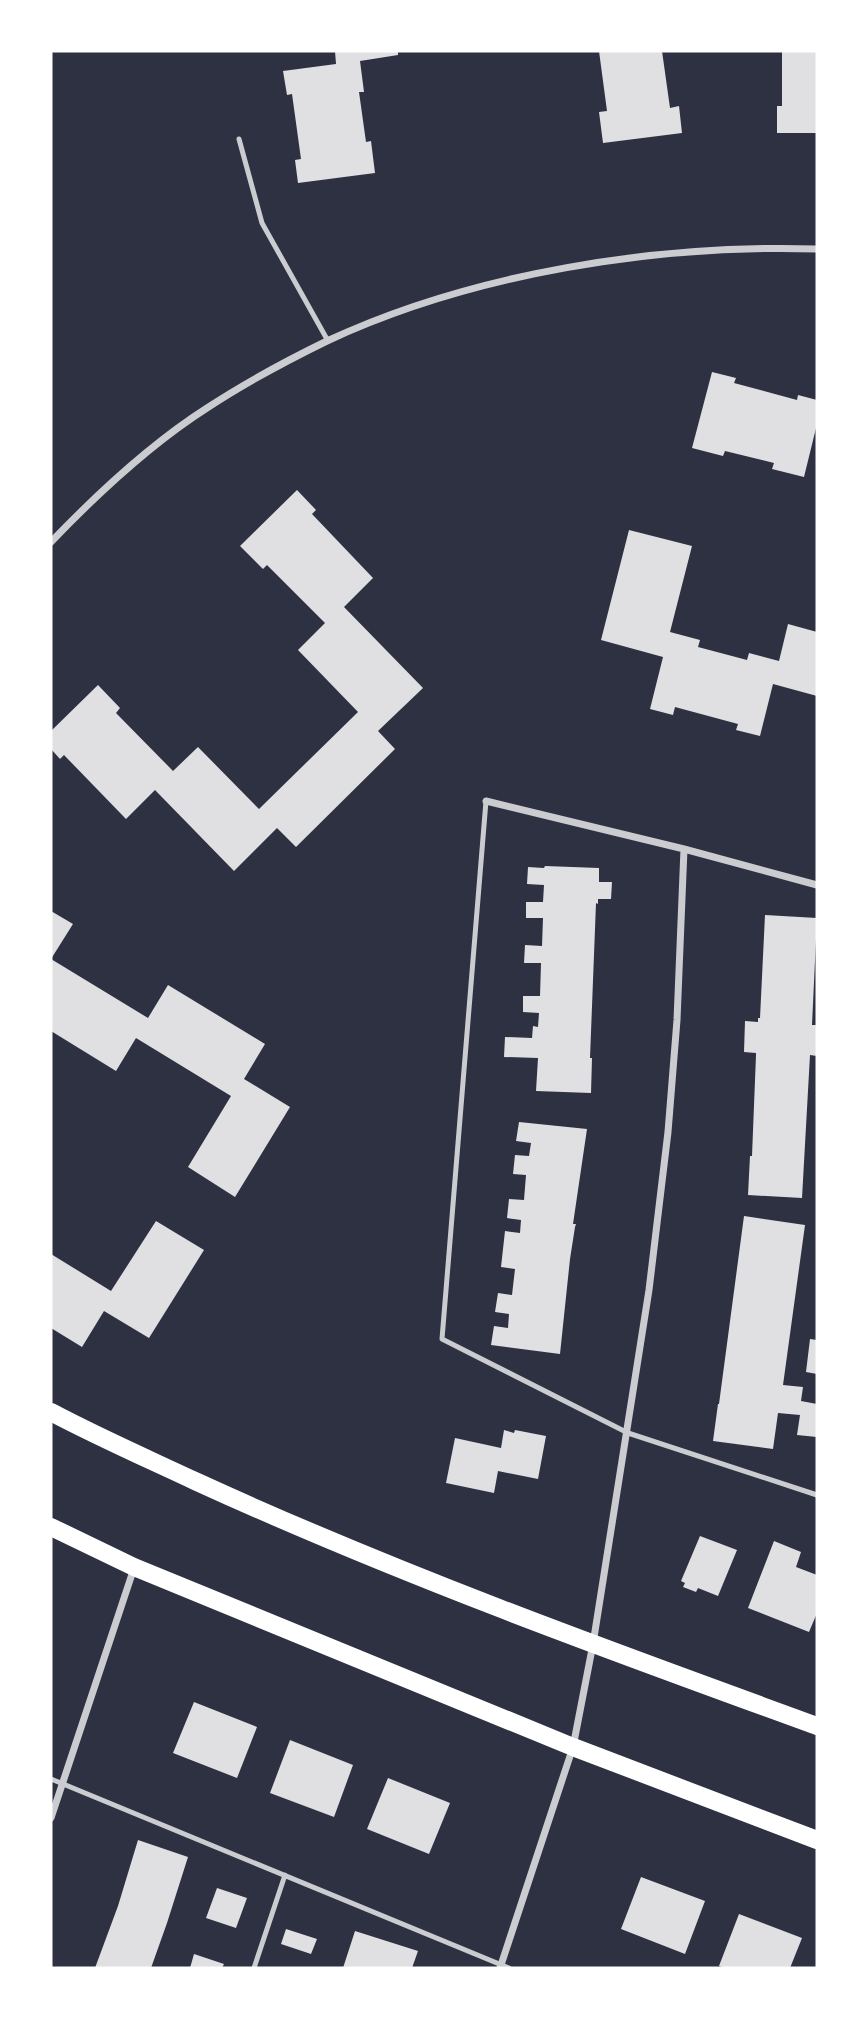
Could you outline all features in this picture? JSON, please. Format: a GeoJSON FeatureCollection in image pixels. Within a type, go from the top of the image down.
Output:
{"type":"FeatureCollection","features":[{"type":"Feature","properties":{"kind":"main road"},"geometry":{"type":"LineString","coordinates":[[51,1412],[90,1433],[294,1526],[593,1644],[817,1726]]}},
{"type":"Feature","properties":{"kind":"main road"},"geometry":{"type":"LineString","coordinates":[[51,1527],[134,1567],[572,1747],[817,1840]]}},
{"type":"Feature","properties":{"kind":"street"},"geometry":{"type":"LineString","coordinates":[[51,542],[113,480],[205,409],[328,341],[386,317],[497,283],[568,268],[697,252],[817,249]]}},
{"type":"Feature","properties":{"kind":"street"},"geometry":{"type":"LineString","coordinates":[[486,801],[684,849],[817,885]]}},
{"type":"Feature","properties":{"kind":"street"},"geometry":{"type":"LineString","coordinates":[[504,1967],[572,1747],[593,1644],[628,1433],[668,1132],[677,1020],[684,849]]}},
{"type":"Feature","properties":{"kind":"street"},"geometry":{"type":"LineString","coordinates":[[51,1818],[134,1567]]}},
{"type":"Feature","properties":{"kind":"lane"},"geometry":{"type":"LineString","coordinates":[[239,139],[262,223],[328,341]]}},
{"type":"Feature","properties":{"kind":"lane"},"geometry":{"type":"LineString","coordinates":[[486,801],[442,1339],[628,1433],[817,1495]]}},
{"type":"Feature","properties":{"kind":"lane"},"geometry":{"type":"LineString","coordinates":[[51,1779],[504,1967]]}},
{"type":"Feature","properties":{"kind":"lane"},"geometry":{"type":"LineString","coordinates":[[254,1968],[285,1875]]}},
{"type":"Feature","properties":{"kind":"building"},"geometry":{"type":"Polygon","coordinates":[[[335,51],[398,51],[398,55],[360,61],[364,92],[359,92],[366,142],[371,141],[375,173],[298,183],[295,160],[301,159],[292,94],[287,95],[283,71],[336,64],[335,51]]]}},
{"type":"Feature","properties":{"kind":"building"},"geometry":{"type":"Polygon","coordinates":[[[599,51],[662,51],[670,108],[679,106],[682,133],[603,143],[599,112],[607,111],[599,51]]]}},
{"type":"Feature","properties":{"kind":"building"},"geometry":{"type":"Polygon","coordinates":[[[782,51],[817,51],[817,133],[777,133],[777,106],[782,106],[782,51]]]}},
{"type":"Feature","properties":{"kind":"building"},"geometry":{"type":"Polygon","coordinates":[[[712,372],[736,378],[734,383],[797,400],[798,395],[817,400],[817,424],[804,477],[772,469],[774,463],[725,451],[723,456],[692,448],[712,372]]]}},
{"type":"Feature","properties":{"kind":"building"},"geometry":{"type":"Polygon","coordinates":[[[297,490],[316,510],[312,514],[373,578],[344,607],[423,688],[378,731],[395,749],[296,847],[277,828],[234,871],[155,790],[126,819],[64,755],[60,759],[51,749],[51,731],[98,685],[120,708],[116,713],[173,771],[198,747],[259,809],[358,712],[298,650],[325,623],[267,565],[263,569],[240,546],[297,490]]]}},
{"type":"Feature","properties":{"kind":"building"},"geometry":{"type":"Polygon","coordinates":[[[629,530],[692,546],[670,632],[700,640],[698,647],[747,660],[749,653],[779,661],[788,624],[817,632],[817,696],[773,684],[760,736],[736,730],[738,724],[675,707],[673,715],[650,709],[663,657],[601,640],[629,530]]]}},
{"type":"Feature","properties":{"kind":"building"},"geometry":{"type":"Polygon","coordinates":[[[528,867],[599,868],[599,882],[612,882],[611,899],[598,899],[598,904],[596,903],[591,1093],[536,1091],[538,1058],[504,1057],[505,1037],[532,1038],[533,1026],[538,1027],[539,1013],[523,1012],[523,996],[540,996],[541,963],[524,963],[525,945],[542,946],[543,918],[526,918],[526,902],[543,902],[544,885],[527,884],[528,867]]]}},
{"type":"Feature","properties":{"kind":"building"},"geometry":{"type":"Polygon","coordinates":[[[51,911],[73,924],[51,959],[51,911]]]}},
{"type":"Feature","properties":{"kind":"building"},"geometry":{"type":"Polygon","coordinates":[[[765,915],[817,918],[812,1025],[817,1025],[817,1056],[810,1055],[802,1198],[748,1195],[756,1053],[744,1052],[745,1021],[758,1022],[760,1018],[765,915]]]}},
{"type":"Feature","properties":{"kind":"building"},"geometry":{"type":"Polygon","coordinates":[[[51,959],[148,1018],[168,985],[265,1044],[244,1079],[290,1107],[235,1197],[188,1167],[231,1096],[136,1038],[116,1071],[51,1031],[51,959]]]}},
{"type":"Feature","properties":{"kind":"building"},"geometry":{"type":"Polygon","coordinates":[[[519,1122],[587,1129],[573,1224],[576,1224],[560,1354],[491,1345],[494,1326],[508,1328],[509,1314],[495,1312],[498,1293],[512,1295],[515,1269],[501,1267],[505,1231],[520,1233],[521,1220],[507,1218],[509,1199],[524,1200],[526,1175],[513,1174],[515,1155],[529,1156],[531,1143],[516,1141],[519,1122]]]}},
{"type":"Feature","properties":{"kind":"building"},"geometry":{"type":"Polygon","coordinates":[[[744,1216],[805,1225],[783,1385],[803,1387],[801,1401],[817,1404],[817,1437],[797,1435],[800,1415],[778,1413],[773,1449],[713,1441],[744,1216]]]}},
{"type":"Feature","properties":{"kind":"building"},"geometry":{"type":"Polygon","coordinates":[[[156,1221],[204,1250],[149,1338],[104,1311],[82,1347],[51,1328],[51,1254],[111,1291],[156,1221]]]}},
{"type":"Feature","properties":{"kind":"building"},"geometry":{"type":"Polygon","coordinates":[[[810,1339],[817,1340],[817,1374],[806,1372],[810,1339]]]}},
{"type":"Feature","properties":{"kind":"building"},"geometry":{"type":"Polygon","coordinates":[[[504,1430],[546,1436],[538,1479],[498,1471],[494,1493],[446,1483],[455,1438],[501,1448],[504,1430]]]}},
{"type":"Feature","properties":{"kind":"building"},"geometry":{"type":"Polygon","coordinates":[[[700,1536],[737,1550],[718,1596],[698,1588],[696,1592],[683,1587],[685,1583],[681,1581],[700,1536]]]}},
{"type":"Feature","properties":{"kind":"building"},"geometry":{"type":"Polygon","coordinates":[[[774,1541],[801,1552],[796,1567],[817,1575],[817,1613],[809,1632],[748,1608],[774,1541]]]}},
{"type":"Feature","properties":{"kind":"building"},"geometry":{"type":"Polygon","coordinates":[[[194,1702],[257,1727],[237,1778],[173,1753],[194,1702]]]}},
{"type":"Feature","properties":{"kind":"building"},"geometry":{"type":"Polygon","coordinates":[[[290,1740],[353,1765],[334,1817],[270,1793],[290,1740]]]}},
{"type":"Feature","properties":{"kind":"building"},"geometry":{"type":"Polygon","coordinates":[[[388,1778],[450,1803],[429,1854],[367,1829],[388,1778]]]}},
{"type":"Feature","properties":{"kind":"building"},"geometry":{"type":"Polygon","coordinates":[[[138,1840],[188,1857],[167,1923],[151,1968],[95,1968],[118,1906],[138,1840]]]}},
{"type":"Feature","properties":{"kind":"building"},"geometry":{"type":"Polygon","coordinates":[[[641,1877],[705,1901],[685,1954],[621,1929],[641,1877]]]}},
{"type":"Feature","properties":{"kind":"building"},"geometry":{"type":"Polygon","coordinates":[[[217,1888],[247,1898],[236,1928],[206,1918],[217,1888]]]}},
{"type":"Feature","properties":{"kind":"building"},"geometry":{"type":"Polygon","coordinates":[[[739,1914],[802,1938],[790,1968],[719,1966],[739,1914]]]}},
{"type":"Feature","properties":{"kind":"building"},"geometry":{"type":"Polygon","coordinates":[[[286,1929],[317,1939],[311,1954],[281,1944],[286,1929]]]}},
{"type":"Feature","properties":{"kind":"building"},"geometry":{"type":"Polygon","coordinates":[[[355,1931],[418,1951],[412,1968],[343,1968],[355,1931]]]}},
{"type":"Feature","properties":{"kind":"building"},"geometry":{"type":"Polygon","coordinates":[[[194,1954],[224,1964],[222,1968],[190,1968],[194,1954]]]}}]}
